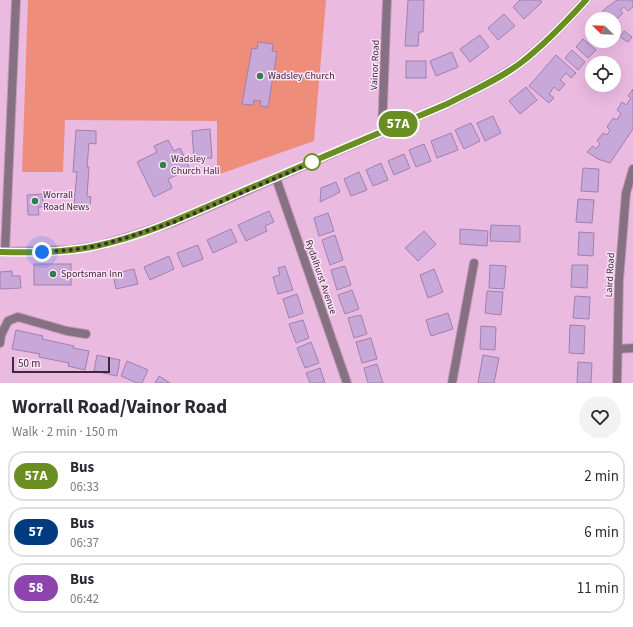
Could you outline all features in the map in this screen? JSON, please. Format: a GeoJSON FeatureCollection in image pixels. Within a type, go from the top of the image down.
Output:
{"type":"FeatureCollection","features":[{"type":"Feature","properties":{"kind":"street"},"geometry":{"type":"LineString","coordinates":[[16,0],[3,252],[71,250],[97,246],[174,222],[276,178],[447,104],[476,89],[521,63],[558,30],[586,0]]}},
{"type":"Feature","properties":{"kind":"street","name":"Vainor Road"},"geometry":{"type":"LineString","coordinates":[[382,131],[387,0]]}},
{"type":"Feature","properties":{"kind":"street","name":"Laird Road"},"geometry":{"type":"LineString","coordinates":[[617,383],[619,280],[626,193],[633,169]]}},
{"type":"Feature","properties":{"kind":"street","name":"Rydalhurst Avenue"},"geometry":{"type":"LineString","coordinates":[[276,178],[347,383]]}},
{"type":"Feature","properties":{"kind":"street"},"geometry":{"type":"LineString","coordinates":[[452,383],[474,263]]}},
{"type":"Feature","properties":{"kind":"street"},"geometry":{"type":"LineString","coordinates":[[0,343],[1,335],[8,321],[18,317],[67,331],[86,334]]}},
{"type":"Feature","properties":{"kind":"street"},"geometry":{"type":"LineString","coordinates":[[618,349],[633,348]]}},
{"type":"Feature","properties":{"kind":"shaded area"},"geometry":{"type":"Polygon","coordinates":[[[28,0],[326,0],[314,141],[217,175],[217,121],[65,120],[63,172],[22,172],[28,0]]]}},
{"type":"Feature","properties":{"kind":"building"},"geometry":{"type":"Polygon","coordinates":[[[408,0],[424,0],[423,32],[419,32],[418,46],[405,46],[408,0]]]}},
{"type":"Feature","properties":{"kind":"building"},"geometry":{"type":"Polygon","coordinates":[[[520,0],[540,0],[542,2],[524,19],[513,7],[520,0]]]}},
{"type":"Feature","properties":{"kind":"building"},"geometry":{"type":"Polygon","coordinates":[[[617,0],[633,0],[633,7],[628,11],[624,7],[620,10],[623,13],[621,15],[621,12],[602,12],[617,0]]]}},
{"type":"Feature","properties":{"kind":"building"},"geometry":{"type":"Polygon","coordinates":[[[504,14],[515,26],[498,40],[488,28],[504,14]]]}},
{"type":"Feature","properties":{"kind":"building"},"geometry":{"type":"Polygon","coordinates":[[[624,31],[632,37],[628,42],[621,38],[624,31]]]}},
{"type":"Feature","properties":{"kind":"building"},"geometry":{"type":"Polygon","coordinates":[[[480,35],[489,47],[470,62],[460,49],[480,35]]]}},
{"type":"Feature","properties":{"kind":"building"},"geometry":{"type":"Polygon","coordinates":[[[583,39],[585,41],[585,48],[594,48],[596,50],[590,56],[586,56],[576,47],[583,39]]]}},
{"type":"Feature","properties":{"kind":"building","name":"Wadsley Church"},"geometry":{"type":"Polygon","coordinates":[[[258,42],[273,44],[272,51],[277,52],[268,107],[260,106],[261,101],[254,100],[253,105],[242,104],[252,48],[257,49],[258,42]]]}},
{"type":"Feature","properties":{"kind":"building"},"geometry":{"type":"Polygon","coordinates":[[[572,50],[585,62],[578,70],[565,58],[572,50]]]}},
{"type":"Feature","properties":{"kind":"building"},"geometry":{"type":"Polygon","coordinates":[[[452,52],[458,67],[436,76],[430,61],[452,52]]]}},
{"type":"Feature","properties":{"kind":"building"},"geometry":{"type":"Polygon","coordinates":[[[556,55],[576,73],[571,78],[566,73],[560,80],[565,84],[559,91],[554,87],[549,94],[554,98],[549,103],[529,86],[556,55]]]}},
{"type":"Feature","properties":{"kind":"building"},"geometry":{"type":"Polygon","coordinates":[[[406,61],[426,61],[426,78],[406,78],[406,61]]]}},
{"type":"Feature","properties":{"kind":"building"},"geometry":{"type":"Polygon","coordinates":[[[526,87],[537,100],[520,114],[509,101],[526,87]]]}},
{"type":"Feature","properties":{"kind":"building"},"geometry":{"type":"Polygon","coordinates":[[[633,89],[633,129],[610,163],[598,159],[587,152],[593,146],[596,149],[600,144],[597,141],[603,133],[607,135],[610,130],[607,127],[613,118],[617,120],[621,113],[617,110],[622,102],[626,105],[631,98],[628,96],[633,89]]]}},
{"type":"Feature","properties":{"kind":"building"},"geometry":{"type":"Polygon","coordinates":[[[493,116],[501,133],[485,141],[477,123],[493,116]]]}},
{"type":"Feature","properties":{"kind":"building"},"geometry":{"type":"Polygon","coordinates":[[[471,123],[480,141],[464,149],[455,130],[471,123]]]}},
{"type":"Feature","properties":{"kind":"building"},"geometry":{"type":"Polygon","coordinates":[[[210,129],[212,158],[194,159],[192,131],[210,129]]]}},
{"type":"Feature","properties":{"kind":"building"},"geometry":{"type":"Polygon","coordinates":[[[76,130],[96,131],[96,144],[89,143],[87,167],[89,167],[87,196],[91,197],[90,205],[74,204],[77,172],[73,172],[76,130]]]}},
{"type":"Feature","properties":{"kind":"building"},"geometry":{"type":"Polygon","coordinates":[[[451,133],[458,150],[437,158],[431,141],[451,133]]]}},
{"type":"Feature","properties":{"kind":"building","name":"Wadsley Church Hall"},"geometry":{"type":"Polygon","coordinates":[[[168,140],[174,151],[180,148],[190,169],[168,179],[172,188],[154,197],[137,162],[157,152],[154,146],[168,140]]]}},
{"type":"Feature","properties":{"kind":"building"},"geometry":{"type":"Polygon","coordinates":[[[424,144],[431,161],[416,167],[409,150],[424,144]]]}},
{"type":"Feature","properties":{"kind":"building"},"geometry":{"type":"Polygon","coordinates":[[[404,154],[410,168],[394,175],[388,161],[404,154]]]}},
{"type":"Feature","properties":{"kind":"building"},"geometry":{"type":"Polygon","coordinates":[[[381,163],[388,180],[373,186],[366,170],[381,163]]]}},
{"type":"Feature","properties":{"kind":"building"},"geometry":{"type":"Polygon","coordinates":[[[583,168],[599,169],[598,192],[581,191],[583,168]]]}},
{"type":"Feature","properties":{"kind":"building"},"geometry":{"type":"Polygon","coordinates":[[[359,172],[367,190],[351,196],[344,179],[359,172]]]}},
{"type":"Feature","properties":{"kind":"building"},"geometry":{"type":"Polygon","coordinates":[[[336,182],[340,192],[320,202],[321,188],[336,182]]]}},
{"type":"Feature","properties":{"kind":"building","name":"Worrall Road News"},"geometry":{"type":"Polygon","coordinates":[[[43,194],[43,207],[38,207],[39,215],[28,215],[27,195],[43,194]]]}},
{"type":"Feature","properties":{"kind":"building"},"geometry":{"type":"Polygon","coordinates":[[[578,199],[594,200],[592,223],[576,222],[578,199]]]}},
{"type":"Feature","properties":{"kind":"building"},"geometry":{"type":"Polygon","coordinates":[[[269,211],[274,222],[265,226],[267,231],[246,241],[238,225],[269,211]]]}},
{"type":"Feature","properties":{"kind":"building"},"geometry":{"type":"Polygon","coordinates":[[[328,213],[334,231],[319,236],[314,218],[328,213]]]}},
{"type":"Feature","properties":{"kind":"building"},"geometry":{"type":"Polygon","coordinates":[[[491,225],[520,226],[520,242],[490,241],[491,225]]]}},
{"type":"Feature","properties":{"kind":"building"},"geometry":{"type":"Polygon","coordinates":[[[231,229],[237,242],[213,253],[207,240],[231,229]]]}},
{"type":"Feature","properties":{"kind":"building"},"geometry":{"type":"Polygon","coordinates":[[[460,229],[488,231],[487,246],[460,244],[460,229]]]}},
{"type":"Feature","properties":{"kind":"building"},"geometry":{"type":"Polygon","coordinates":[[[424,231],[436,244],[418,261],[405,248],[424,231]]]}},
{"type":"Feature","properties":{"kind":"building"},"geometry":{"type":"Polygon","coordinates":[[[579,232],[594,233],[593,256],[578,255],[579,232]]]}},
{"type":"Feature","properties":{"kind":"building"},"geometry":{"type":"Polygon","coordinates":[[[335,235],[343,260],[330,265],[322,240],[335,235]]]}},
{"type":"Feature","properties":{"kind":"building"},"geometry":{"type":"Polygon","coordinates":[[[198,245],[203,259],[183,267],[177,253],[198,245]]]}},
{"type":"Feature","properties":{"kind":"building"},"geometry":{"type":"Polygon","coordinates":[[[169,256],[174,269],[150,280],[144,267],[169,256]]]}},
{"type":"Feature","properties":{"kind":"building","name":"Sportsman Inn"},"geometry":{"type":"Polygon","coordinates":[[[34,264],[71,264],[71,285],[34,285],[34,264]]]}},
{"type":"Feature","properties":{"kind":"building"},"geometry":{"type":"Polygon","coordinates":[[[490,265],[506,266],[504,289],[489,288],[490,265]]]}},
{"type":"Feature","properties":{"kind":"building"},"geometry":{"type":"Polygon","coordinates":[[[572,265],[588,265],[587,288],[571,287],[572,265]]]}},
{"type":"Feature","properties":{"kind":"building"},"geometry":{"type":"Polygon","coordinates":[[[285,266],[293,290],[278,294],[273,277],[280,275],[278,268],[285,266]]]}},
{"type":"Feature","properties":{"kind":"building"},"geometry":{"type":"Polygon","coordinates":[[[345,266],[351,285],[337,290],[331,270],[345,266]]]}},
{"type":"Feature","properties":{"kind":"building"},"geometry":{"type":"Polygon","coordinates":[[[134,269],[138,284],[116,289],[113,274],[134,269]]]}},
{"type":"Feature","properties":{"kind":"building"},"geometry":{"type":"Polygon","coordinates":[[[434,269],[443,292],[428,298],[420,275],[434,269]]]}},
{"type":"Feature","properties":{"kind":"building"},"geometry":{"type":"Polygon","coordinates":[[[12,271],[12,276],[20,276],[21,288],[0,289],[0,272],[12,271]]]}},
{"type":"Feature","properties":{"kind":"building"},"geometry":{"type":"Polygon","coordinates":[[[352,290],[359,309],[345,314],[338,295],[352,290]]]}},
{"type":"Feature","properties":{"kind":"building"},"geometry":{"type":"Polygon","coordinates":[[[487,291],[503,292],[501,315],[485,313],[487,291]]]}},
{"type":"Feature","properties":{"kind":"building"},"geometry":{"type":"Polygon","coordinates":[[[297,294],[303,313],[289,318],[283,299],[297,294]]]}},
{"type":"Feature","properties":{"kind":"building"},"geometry":{"type":"Polygon","coordinates":[[[575,296],[590,297],[589,319],[573,318],[575,296]]]}},
{"type":"Feature","properties":{"kind":"building"},"geometry":{"type":"Polygon","coordinates":[[[448,313],[453,329],[431,336],[426,320],[448,313]]]}},
{"type":"Feature","properties":{"kind":"building"},"geometry":{"type":"Polygon","coordinates":[[[361,315],[367,334],[354,338],[348,318],[361,315]]]}},
{"type":"Feature","properties":{"kind":"building"},"geometry":{"type":"Polygon","coordinates":[[[303,320],[309,338],[296,343],[289,324],[303,320]]]}},
{"type":"Feature","properties":{"kind":"building"},"geometry":{"type":"Polygon","coordinates":[[[570,325],[585,326],[584,354],[569,353],[570,325]]]}},
{"type":"Feature","properties":{"kind":"building"},"geometry":{"type":"Polygon","coordinates":[[[481,326],[496,327],[495,350],[480,349],[481,326]]]}},
{"type":"Feature","properties":{"kind":"building"},"geometry":{"type":"Polygon","coordinates":[[[16,330],[43,336],[42,339],[89,351],[85,370],[68,366],[69,363],[39,357],[40,354],[12,349],[16,330]]]}},
{"type":"Feature","properties":{"kind":"building"},"geometry":{"type":"Polygon","coordinates":[[[371,338],[377,359],[362,363],[356,342],[371,338]]]}},
{"type":"Feature","properties":{"kind":"building"},"geometry":{"type":"Polygon","coordinates":[[[311,342],[319,363],[305,368],[297,348],[311,342]]]}},
{"type":"Feature","properties":{"kind":"building"},"geometry":{"type":"Polygon","coordinates":[[[97,355],[120,360],[117,376],[94,371],[97,355]]]}},
{"type":"Feature","properties":{"kind":"building"},"geometry":{"type":"Polygon","coordinates":[[[483,355],[499,358],[494,383],[478,383],[483,355]]]}},
{"type":"Feature","properties":{"kind":"building"},"geometry":{"type":"Polygon","coordinates":[[[127,361],[148,370],[142,383],[137,383],[121,376],[127,361]]]}},
{"type":"Feature","properties":{"kind":"building"},"geometry":{"type":"Polygon","coordinates":[[[578,362],[592,363],[591,383],[577,383],[578,362]]]}},
{"type":"Feature","properties":{"kind":"building"},"geometry":{"type":"Polygon","coordinates":[[[377,364],[383,383],[368,383],[364,368],[377,364]]]}},
{"type":"Feature","properties":{"kind":"building"},"geometry":{"type":"Polygon","coordinates":[[[320,368],[325,383],[310,383],[306,373],[320,368]]]}},
{"type":"Feature","properties":{"kind":"building"},"geometry":{"type":"Polygon","coordinates":[[[159,376],[170,383],[155,383],[159,376]]]}},
{"type":"Feature","properties":{"kind":"bus line","name":"57A"},"geometry":{"type":"LineString","coordinates":[[0,252],[42,252],[97,246],[174,222],[447,104],[499,77],[521,63],[538,49],[586,0]]}},
{"type":"Feature","properties":{"kind":"place","name":"Wadsley Church"},"geometry":{"type":"Point","coordinates":[260,76]}},
{"type":"Feature","properties":{"kind":"place","name":"Wadsley Church Hall"},"geometry":{"type":"Point","coordinates":[163,165]}},
{"type":"Feature","properties":{"kind":"place","name":"Worrall Road News"},"geometry":{"type":"Point","coordinates":[35,201]}},
{"type":"Feature","properties":{"kind":"place","name":"Sportsman Inn"},"geometry":{"type":"Point","coordinates":[53,274]}},
{"type":"Feature","properties":{"kind":"route"},"geometry":{"type":"LineString","coordinates":[[42,252],[97,246],[174,222],[312,162]]}}]}
